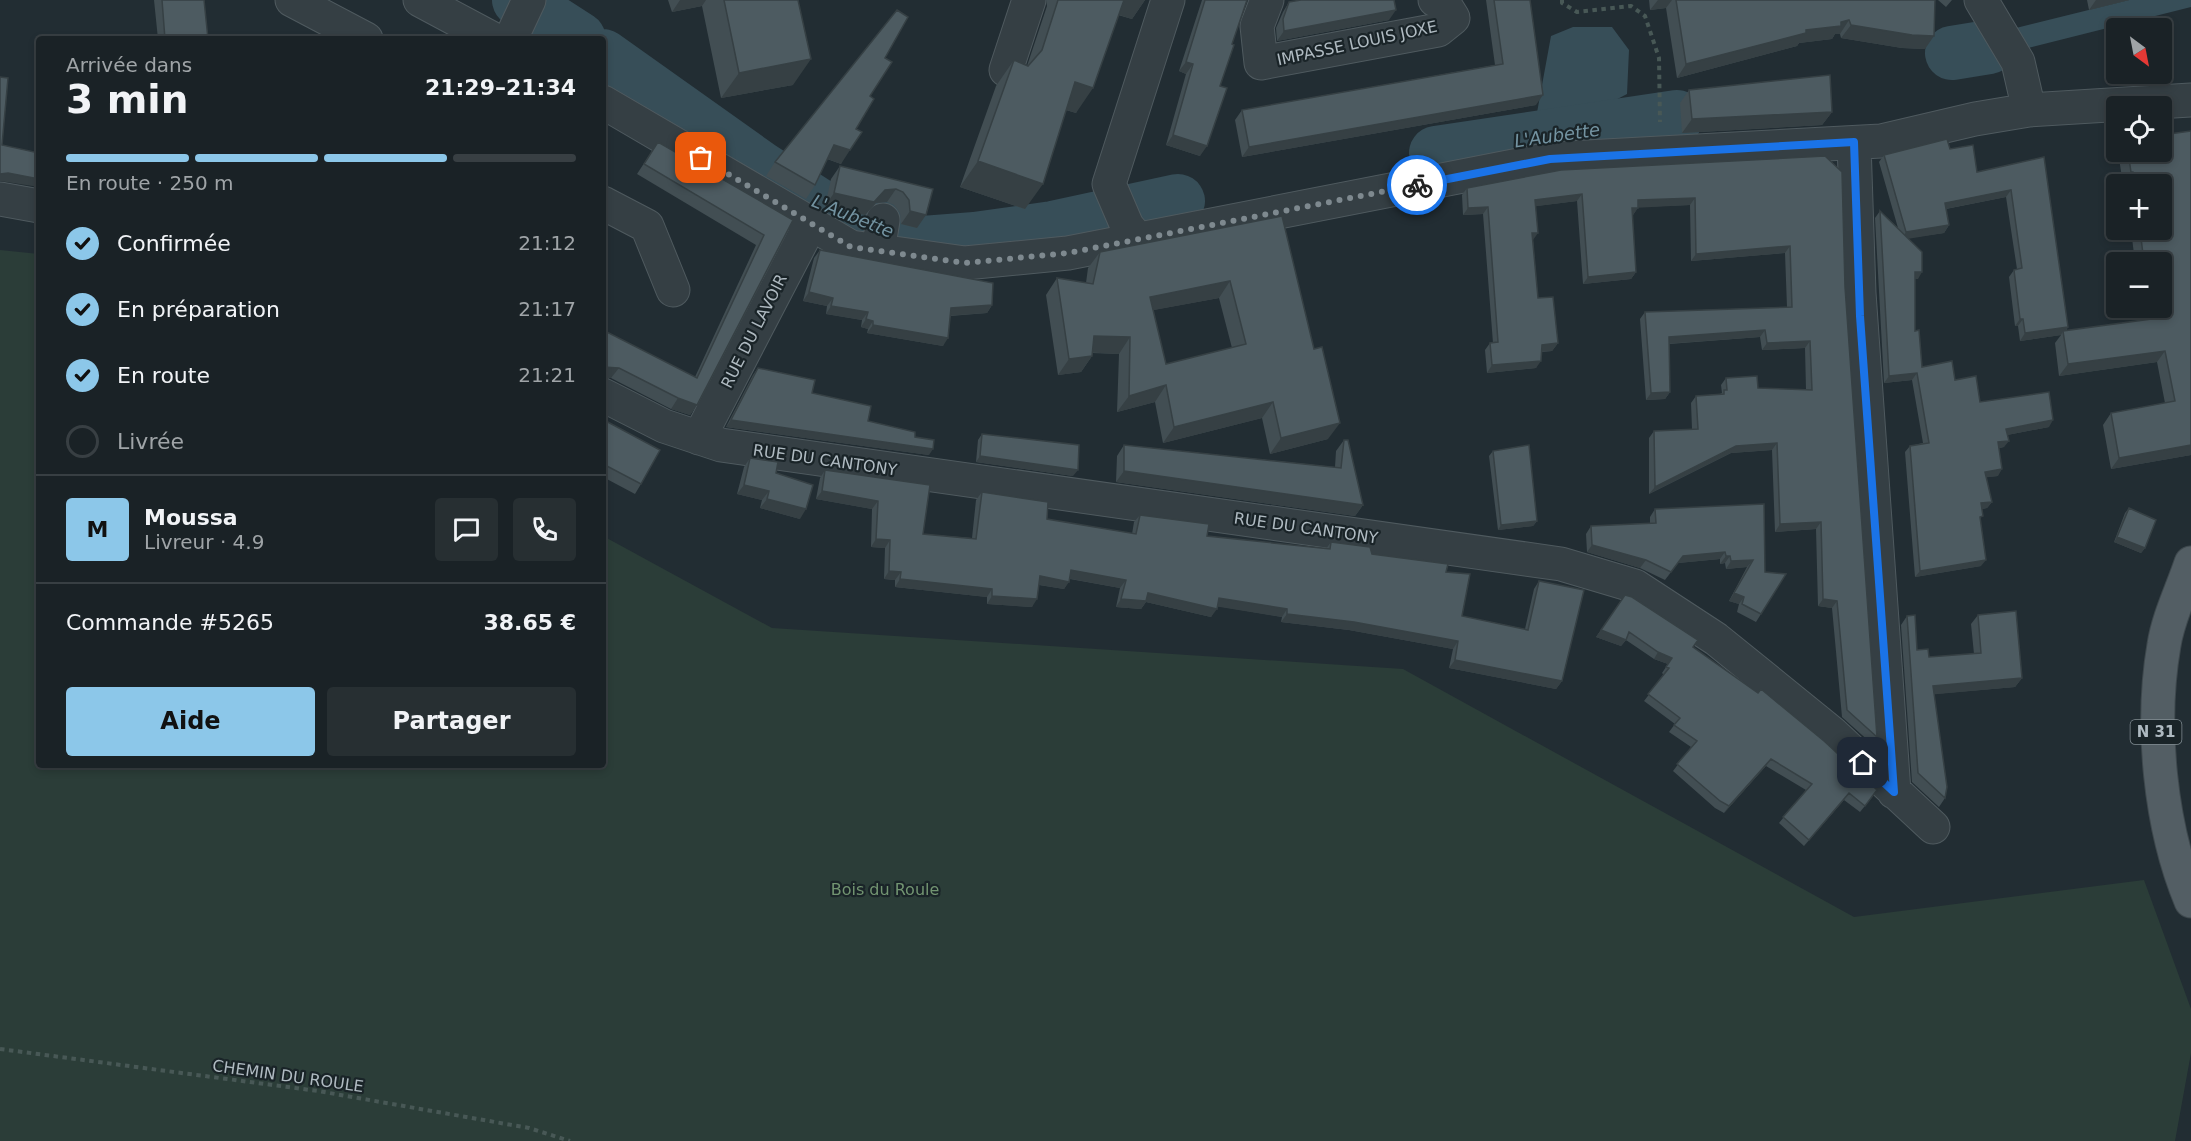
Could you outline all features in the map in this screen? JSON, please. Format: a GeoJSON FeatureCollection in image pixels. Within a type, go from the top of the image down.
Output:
{"type":"FeatureCollection","features":[{"type":"Feature","properties":{"kind":"main road","name":"N 31"},"geometry":{"type":"LineString","coordinates":[[2191,563],[2164,644],[2156,731],[2167,814],[2183,882],[2191,901]]}},
{"type":"Feature","properties":{"kind":"street"},"geometry":{"type":"LineString","coordinates":[[292,0],[360,36]]}},
{"type":"Feature","properties":{"kind":"street"},"geometry":{"type":"LineString","coordinates":[[420,0],[505,36]]}},
{"type":"Feature","properties":{"kind":"street"},"geometry":{"type":"LineString","coordinates":[[508,36],[529,0]]}},
{"type":"Feature","properties":{"kind":"street"},"geometry":{"type":"LineString","coordinates":[[1006,70],[1029,0]]}},
{"type":"Feature","properties":{"kind":"street"},"geometry":{"type":"LineString","coordinates":[[1133,233],[1108,184],[1168,0]]}},
{"type":"Feature","properties":{"kind":"street","name":"IMPASSE LOUIS JOXE"},"geometry":{"type":"LineString","coordinates":[[1267,0],[1257,26],[1261,63],[1438,30],[1453,18],[1445,5],[1435,0]]}},
{"type":"Feature","properties":{"kind":"street"},"geometry":{"type":"LineString","coordinates":[[1981,0],[2007,42],[2025,87],[2029,110]]}},
{"type":"Feature","properties":{"kind":"street"},"geometry":{"type":"LineString","coordinates":[[606,104],[851,247],[881,235],[965,263],[1068,253],[1133,233],[1550,159],[1881,141],[1975,119],[2029,110],[2191,100]]}},
{"type":"Feature","properties":{"kind":"street"},"geometry":{"type":"LineString","coordinates":[[1854,142],[1860,316],[1894,792]]}},
{"type":"Feature","properties":{"kind":"street"},"geometry":{"type":"LineString","coordinates":[[0,199],[36,205]]}},
{"type":"Feature","properties":{"kind":"street"},"geometry":{"type":"LineString","coordinates":[[606,205],[647,226],[673,290]]}},
{"type":"Feature","properties":{"kind":"street","name":"RUE DU LAVOIR"},"geometry":{"type":"LineString","coordinates":[[699,438],[810,225]]}},
{"type":"Feature","properties":{"kind":"street","name":"RUE DU CANTONY"},"geometry":{"type":"LineString","coordinates":[[606,397],[664,426],[721,445],[1561,564],[1635,586],[1716,639],[1832,733],[1933,827]]}},
{"type":"Feature","properties":{"kind":"path"},"geometry":{"type":"LineString","coordinates":[[1562,0],[1562,3],[1577,12],[1631,6],[1645,16],[1659,58],[1668,153]]}},
{"type":"Feature","properties":{"kind":"path","name":"CHEMIN DU ROULE"},"geometry":{"type":"LineString","coordinates":[[0,1048],[318,1091],[529,1128],[570,1141]]}},
{"type":"Feature","properties":{"kind":"green space","name":"Bois du Roule"},"geometry":{"type":"Polygon","coordinates":[[[0,250],[36,254],[36,768],[606,768],[606,538],[772,628],[1403,669],[1854,917],[2144,880],[2191,1009],[2191,1053],[2175,1141],[0,1141],[0,250]]]}},
{"type":"Feature","properties":{"kind":"water"},"geometry":{"type":"Polygon","coordinates":[[[2129,0],[2191,0],[2191,7],[2147,18],[2106,18],[2106,28],[2028,48],[2012,29],[2129,0]]]}},
{"type":"Feature","properties":{"kind":"water"},"geometry":{"type":"Polygon","coordinates":[[[1573,27],[1612,27],[1629,50],[1627,94],[1602,107],[1536,118],[1551,36],[1573,27]]]}},
{"type":"Feature","properties":{"kind":"building"},"geometry":{"type":"Polygon","coordinates":[[[162,0],[204,0],[208,36],[165,36],[162,0]]]}},
{"type":"Feature","properties":{"kind":"building"},"geometry":{"type":"Polygon","coordinates":[[[724,0],[798,0],[811,59],[739,73],[724,0]]]}},
{"type":"Feature","properties":{"kind":"building"},"geometry":{"type":"Polygon","coordinates":[[[1058,0],[1124,0],[1093,88],[1075,82],[1043,184],[978,161],[1014,60],[1028,66],[1042,50],[1058,0]]]}},
{"type":"Feature","properties":{"kind":"building"},"geometry":{"type":"Polygon","coordinates":[[[1205,0],[1247,0],[1220,86],[1227,88],[1207,146],[1173,135],[1193,64],[1186,62],[1205,0]]]}},
{"type":"Feature","properties":{"kind":"building"},"geometry":{"type":"Polygon","coordinates":[[[1394,0],[1396,10],[1284,31],[1283,19],[1289,2],[1394,0]]]}},
{"type":"Feature","properties":{"kind":"building"},"geometry":{"type":"Polygon","coordinates":[[[1494,0],[1530,0],[1543,95],[1249,147],[1242,110],[1503,64],[1494,0]]]}},
{"type":"Feature","properties":{"kind":"building"},"geometry":{"type":"Polygon","coordinates":[[[1676,0],[1935,0],[1934,36],[1912,35],[1851,25],[1849,20],[1841,22],[1841,26],[1806,30],[1806,33],[1686,64],[1676,0]]]}},
{"type":"Feature","properties":{"kind":"building"},"geometry":{"type":"Polygon","coordinates":[[[897,10],[908,17],[885,58],[892,62],[870,96],[874,99],[856,129],[862,132],[850,150],[834,145],[815,185],[775,162],[897,10]]]}},
{"type":"Feature","properties":{"kind":"building"},"geometry":{"type":"Polygon","coordinates":[[[1830,75],[1832,112],[1692,119],[1689,90],[1830,75]]]}},
{"type":"Feature","properties":{"kind":"building"},"geometry":{"type":"Polygon","coordinates":[[[0,77],[8,78],[2,145],[36,152],[36,178],[8,173],[0,174],[0,77]]]}},
{"type":"Feature","properties":{"kind":"building"},"geometry":{"type":"Polygon","coordinates":[[[2191,131],[2191,445],[2119,458],[2111,413],[2175,401],[2165,351],[2068,364],[2063,331],[2151,318],[2172,318],[2172,252],[2143,252],[2141,240],[2172,240],[2172,174],[2133,174],[2130,162],[2172,162],[2172,134],[2191,131]]]}},
{"type":"Feature","properties":{"kind":"building"},"geometry":{"type":"Polygon","coordinates":[[[1947,139],[1950,149],[1973,145],[1977,172],[2044,157],[2068,327],[2025,333],[2023,319],[2020,319],[2014,270],[2022,268],[2011,190],[1945,203],[1949,225],[1906,232],[1884,155],[1947,139]]]}},
{"type":"Feature","properties":{"kind":"building"},"geometry":{"type":"Polygon","coordinates":[[[658,142],[793,220],[697,405],[678,398],[619,368],[606,367],[606,332],[697,378],[764,235],[644,164],[658,142]]]}},
{"type":"Feature","properties":{"kind":"building"},"geometry":{"type":"Polygon","coordinates":[[[1825,156],[1842,172],[1845,287],[1877,737],[1847,710],[1837,601],[1823,599],[1821,522],[1780,524],[1777,443],[1736,446],[1655,487],[1654,431],[1698,429],[1696,396],[1724,394],[1724,390],[1727,390],[1726,378],[1757,376],[1758,388],[1812,390],[1810,341],[1767,343],[1765,330],[1669,337],[1670,392],[1651,393],[1645,312],[1792,307],[1790,246],[1696,254],[1695,198],[1638,200],[1638,208],[1632,208],[1636,272],[1588,277],[1582,194],[1535,200],[1538,233],[1532,233],[1538,298],[1553,297],[1558,343],[1542,345],[1541,361],[1492,365],[1490,343],[1498,342],[1488,207],[1468,208],[1467,188],[1561,170],[1825,156]]]}},
{"type":"Feature","properties":{"kind":"building"},"geometry":{"type":"Polygon","coordinates":[[[840,166],[933,189],[926,215],[910,211],[909,200],[903,192],[896,189],[885,190],[874,202],[834,193],[840,166]]]}},
{"type":"Feature","properties":{"kind":"building"},"geometry":{"type":"Polygon","coordinates":[[[1880,211],[1922,252],[1922,272],[1915,272],[1915,331],[1919,330],[1922,367],[1952,361],[1955,380],[1976,376],[1980,402],[2049,392],[2053,420],[2006,429],[2009,441],[1998,442],[2002,469],[1985,472],[1992,502],[1981,503],[1983,516],[1980,517],[1986,560],[1920,571],[1910,446],[1929,443],[1917,373],[1889,376],[1880,211]]]}},
{"type":"Feature","properties":{"kind":"building"},"geometry":{"type":"Polygon","coordinates":[[[1282,216],[1314,349],[1322,347],[1340,423],[1281,438],[1273,402],[1174,427],[1166,385],[1129,396],[1130,337],[1094,336],[1092,356],[1069,359],[1057,278],[1093,284],[1100,252],[1282,216]],[[1230,281],[1150,297],[1166,364],[1246,344],[1230,281]]]}},
{"type":"Feature","properties":{"kind":"building"},"geometry":{"type":"Polygon","coordinates":[[[820,250],[993,283],[992,305],[951,308],[948,338],[873,325],[873,321],[866,319],[868,312],[831,306],[833,298],[809,292],[820,250]]]}},
{"type":"Feature","properties":{"kind":"building"},"geometry":{"type":"Polygon","coordinates":[[[758,368],[815,380],[812,393],[871,406],[868,421],[915,432],[915,437],[934,440],[933,449],[731,420],[758,368]]]}},
{"type":"Feature","properties":{"kind":"building"},"geometry":{"type":"Polygon","coordinates":[[[606,421],[660,450],[641,484],[606,466],[606,421]]]}},
{"type":"Feature","properties":{"kind":"building"},"geometry":{"type":"Polygon","coordinates":[[[982,434],[1079,445],[1078,470],[980,456],[982,434]]]}},
{"type":"Feature","properties":{"kind":"building"},"geometry":{"type":"Polygon","coordinates":[[[1344,440],[1348,440],[1363,505],[1124,471],[1124,445],[1341,468],[1344,440]]]}},
{"type":"Feature","properties":{"kind":"building"},"geometry":{"type":"Polygon","coordinates":[[[1529,445],[1537,521],[1501,525],[1493,451],[1529,445]]]}},
{"type":"Feature","properties":{"kind":"building"},"geometry":{"type":"Polygon","coordinates":[[[750,458],[778,462],[776,473],[813,485],[806,509],[767,499],[769,491],[744,485],[750,458]]]}},
{"type":"Feature","properties":{"kind":"building"},"geometry":{"type":"Polygon","coordinates":[[[825,470],[930,485],[923,534],[976,539],[982,492],[1048,502],[1047,519],[1136,534],[1140,515],[1209,524],[1207,536],[1330,549],[1331,542],[1370,547],[1372,554],[1448,564],[1446,572],[1470,574],[1462,616],[1528,630],[1539,581],[1584,590],[1562,681],[1455,660],[1458,641],[1354,622],[1287,614],[1287,609],[1219,598],[1217,609],[1148,593],[1146,601],[1121,599],[1126,580],[1071,570],[1069,582],[1040,576],[1037,599],[992,596],[992,589],[900,579],[901,572],[889,571],[890,540],[876,539],[878,501],[822,491],[825,470]]]}},
{"type":"Feature","properties":{"kind":"building"},"geometry":{"type":"Polygon","coordinates":[[[1764,504],[1765,572],[1786,574],[1761,614],[1742,604],[1744,597],[1734,593],[1753,560],[1731,561],[1730,556],[1726,556],[1725,552],[1683,556],[1671,572],[1646,560],[1592,545],[1591,526],[1656,523],[1655,509],[1764,504]]]}},
{"type":"Feature","properties":{"kind":"building"},"geometry":{"type":"Polygon","coordinates":[[[2129,508],[2156,520],[2145,548],[2117,537],[2129,508]]]}},
{"type":"Feature","properties":{"kind":"building"},"geometry":{"type":"Polygon","coordinates":[[[1625,595],[1632,597],[1698,640],[1693,647],[1758,693],[1761,689],[1824,741],[1877,790],[1865,806],[1849,793],[1809,840],[1783,817],[1812,784],[1771,759],[1729,806],[1677,764],[1697,741],[1674,725],[1680,718],[1648,694],[1669,668],[1666,667],[1672,658],[1658,652],[1629,632],[1626,640],[1601,630],[1625,595]]]}},
{"type":"Feature","properties":{"kind":"building"},"geometry":{"type":"Polygon","coordinates":[[[2016,611],[2022,678],[1933,686],[1947,787],[1945,798],[1918,773],[1907,616],[1915,615],[1917,650],[1928,649],[1929,657],[1981,653],[1978,615],[2016,611]]]}},
{"type":"Feature","properties":{"kind":"waterway","name":"L'Aubette"},"geometry":{"type":"LineString","coordinates":[[519,0],[574,36]]}},
{"type":"Feature","properties":{"kind":"waterway","name":"L'Aubette"},"geometry":{"type":"LineString","coordinates":[[1952,53],[1989,47]]}},
{"type":"Feature","properties":{"kind":"waterway","name":"L'Aubette"},"geometry":{"type":"LineString","coordinates":[[606,58],[762,169],[818,205],[923,243],[975,239],[1053,228],[1178,201]]}},
{"type":"Feature","properties":{"kind":"waterway","name":"L'Aubette"},"geometry":{"type":"LineString","coordinates":[[1436,153],[1677,117]]}},
{"type":"Feature","properties":{"kind":"way so far"},"geometry":{"type":"LineString","coordinates":[[701,158],[760,192],[810,225],[851,247],[965,263],[1068,253],[1417,185]]}},
{"type":"Feature","properties":{"kind":"route"},"geometry":{"type":"LineString","coordinates":[[1417,185],[1550,159],[1771,149],[1854,142],[1860,316],[1894,792],[1863,763]]}}]}
